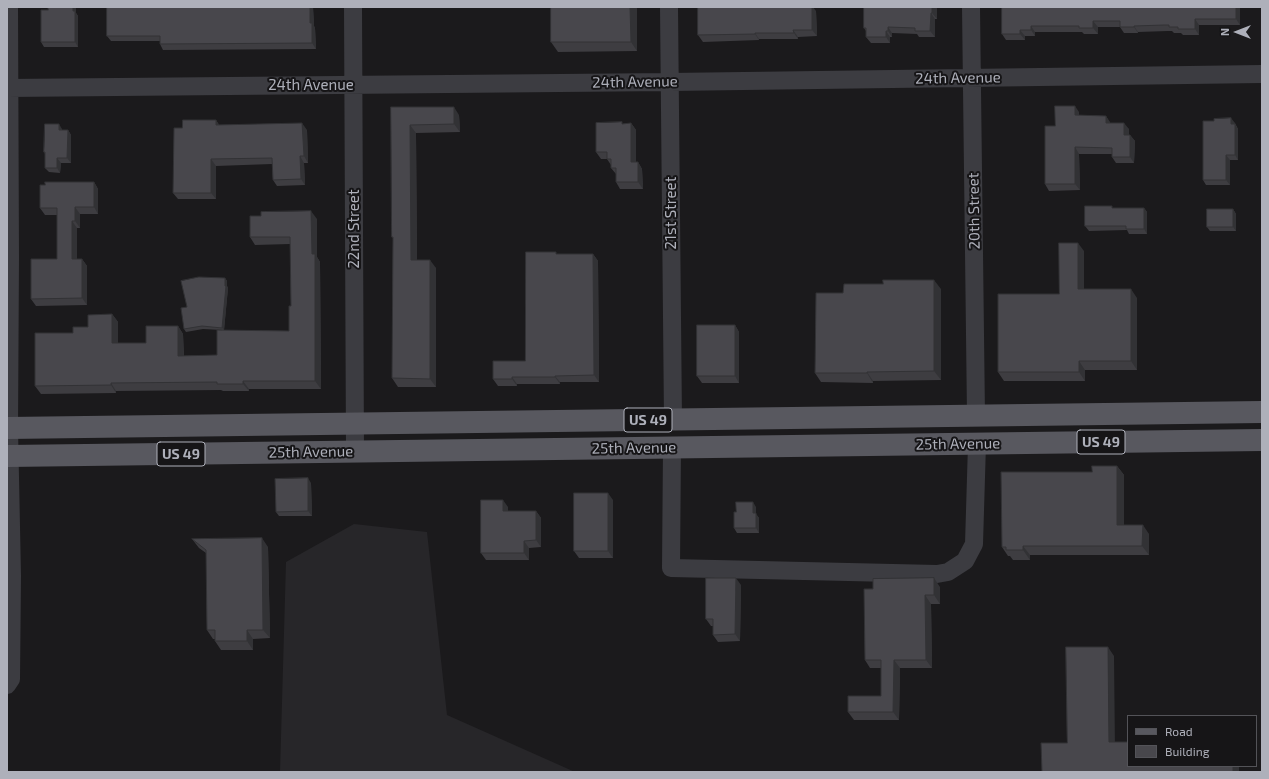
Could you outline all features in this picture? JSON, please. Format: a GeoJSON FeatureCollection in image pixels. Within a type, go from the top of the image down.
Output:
{"type":"FeatureCollection","features":[{"type":"Feature","properties":{"kind":"main road","name":"25th Avenue"},"geometry":{"type":"LineString","coordinates":[[8,428],[1262,412]]}},
{"type":"Feature","properties":{"kind":"main road","name":"25th Avenue"},"geometry":{"type":"LineString","coordinates":[[8,456],[1262,440]]}},
{"type":"Feature","properties":{"kind":"street"},"geometry":{"type":"LineString","coordinates":[[7,685],[11,679],[12,655],[12,576],[8,456],[8,87],[10,7]]}},
{"type":"Feature","properties":{"kind":"street","name":"22nd Street"},"geometry":{"type":"LineString","coordinates":[[353,7],[355,451]]}},
{"type":"Feature","properties":{"kind":"street","name":"21st Street"},"geometry":{"type":"LineString","coordinates":[[669,7],[673,420]]}},
{"type":"Feature","properties":{"kind":"street","name":"20th Street"},"geometry":{"type":"LineString","coordinates":[[971,7],[976,416]]}},
{"type":"Feature","properties":{"kind":"street","name":"24th Avenue"},"geometry":{"type":"LineString","coordinates":[[8,87],[670,82],[1262,74]]}},
{"type":"Feature","properties":{"kind":"street"},"geometry":{"type":"LineString","coordinates":[[672,447],[671,568],[937,574],[948,572],[965,561],[974,544],[977,444]]}},
{"type":"Feature","properties":{"kind":"shaded area"},"geometry":{"type":"Polygon","coordinates":[[[354,524],[427,532],[447,715],[575,772],[280,772],[286,562],[354,524]]]}},
{"type":"Feature","properties":{"kind":"building"},"geometry":{"type":"Polygon","coordinates":[[[48,7],[73,7],[73,11],[75,11],[75,42],[41,42],[41,10],[48,10],[48,7]]]}},
{"type":"Feature","properties":{"kind":"building"},"geometry":{"type":"Polygon","coordinates":[[[107,7],[310,7],[312,43],[160,44],[160,36],[107,36],[107,7]]]}},
{"type":"Feature","properties":{"kind":"building"},"geometry":{"type":"Polygon","coordinates":[[[551,7],[630,7],[631,42],[551,42],[551,7]]]}},
{"type":"Feature","properties":{"kind":"building"},"geometry":{"type":"Polygon","coordinates":[[[698,7],[812,7],[812,30],[793,30],[794,33],[698,35],[698,7]]]}},
{"type":"Feature","properties":{"kind":"building"},"geometry":{"type":"Polygon","coordinates":[[[864,7],[932,7],[930,31],[915,31],[915,28],[888,27],[886,37],[866,37],[866,28],[864,28],[864,7]]]}},
{"type":"Feature","properties":{"kind":"building"},"geometry":{"type":"Polygon","coordinates":[[[1002,7],[1236,7],[1236,19],[1195,19],[1195,29],[1178,29],[1178,27],[1169,27],[1169,25],[1120,27],[1120,21],[1093,21],[1093,28],[1079,28],[1079,26],[1031,26],[1031,30],[1020,30],[1020,34],[1002,34],[1002,7]]]}},
{"type":"Feature","properties":{"kind":"building"},"geometry":{"type":"Polygon","coordinates":[[[1055,106],[1075,106],[1075,115],[1106,116],[1106,123],[1124,123],[1124,135],[1130,135],[1130,157],[1112,157],[1112,148],[1075,147],[1075,184],[1045,184],[1045,126],[1055,126],[1055,106]]]}},
{"type":"Feature","properties":{"kind":"building"},"geometry":{"type":"Polygon","coordinates":[[[391,107],[454,107],[454,124],[410,125],[411,260],[430,260],[430,379],[392,378],[393,237],[391,107]]]}},
{"type":"Feature","properties":{"kind":"building"},"geometry":{"type":"Polygon","coordinates":[[[1231,118],[1231,124],[1235,124],[1235,155],[1226,155],[1226,180],[1203,180],[1203,121],[1231,118]]]}},
{"type":"Feature","properties":{"kind":"building"},"geometry":{"type":"Polygon","coordinates":[[[183,120],[216,120],[216,125],[302,123],[304,156],[300,156],[301,179],[273,180],[272,158],[211,159],[211,193],[173,193],[174,128],[182,128],[183,120]]]}},
{"type":"Feature","properties":{"kind":"building"},"geometry":{"type":"Polygon","coordinates":[[[622,122],[622,124],[631,123],[631,162],[638,162],[638,182],[616,182],[616,168],[611,168],[611,159],[607,159],[607,152],[596,152],[596,123],[622,122]]]}},
{"type":"Feature","properties":{"kind":"building"},"geometry":{"type":"Polygon","coordinates":[[[45,124],[59,124],[59,130],[68,130],[67,158],[57,158],[57,168],[45,168],[45,124]]]}},
{"type":"Feature","properties":{"kind":"building"},"geometry":{"type":"Polygon","coordinates":[[[45,182],[94,182],[94,207],[75,207],[75,221],[72,221],[72,259],[82,259],[82,298],[31,299],[31,259],[57,259],[57,208],[40,208],[40,185],[45,185],[45,182]]]}},
{"type":"Feature","properties":{"kind":"building"},"geometry":{"type":"Polygon","coordinates":[[[1085,206],[1144,208],[1144,229],[1126,229],[1126,226],[1085,226],[1085,206]]]}},
{"type":"Feature","properties":{"kind":"building"},"geometry":{"type":"Polygon","coordinates":[[[1207,209],[1233,209],[1233,227],[1207,227],[1207,209]]]}},
{"type":"Feature","properties":{"kind":"building"},"geometry":{"type":"Polygon","coordinates":[[[311,211],[312,254],[315,254],[315,381],[243,381],[243,384],[217,384],[217,382],[111,383],[111,385],[35,386],[35,333],[73,333],[73,327],[88,327],[88,315],[112,314],[112,343],[146,343],[146,326],[178,326],[178,356],[217,355],[217,330],[289,331],[289,306],[291,306],[290,237],[250,237],[250,216],[261,216],[261,212],[311,211]]]}},
{"type":"Feature","properties":{"kind":"building"},"geometry":{"type":"Polygon","coordinates":[[[1059,243],[1078,243],[1078,289],[1131,289],[1131,361],[1079,361],[1079,372],[998,372],[998,294],[1059,294],[1059,243]]]}},
{"type":"Feature","properties":{"kind":"building"},"geometry":{"type":"Polygon","coordinates":[[[526,252],[593,254],[594,375],[512,377],[512,379],[493,379],[493,361],[525,361],[526,252]]]}},
{"type":"Feature","properties":{"kind":"building"},"geometry":{"type":"Polygon","coordinates":[[[199,277],[225,278],[226,286],[222,328],[202,326],[184,329],[181,308],[187,307],[181,281],[199,277]]]}},
{"type":"Feature","properties":{"kind":"building"},"geometry":{"type":"Polygon","coordinates":[[[883,280],[934,280],[934,371],[815,373],[816,293],[843,293],[844,284],[883,284],[883,280]]]}},
{"type":"Feature","properties":{"kind":"building"},"geometry":{"type":"Polygon","coordinates":[[[697,325],[735,325],[735,376],[697,376],[697,325]]]}},
{"type":"Feature","properties":{"kind":"building"},"geometry":{"type":"Polygon","coordinates":[[[1092,466],[1117,466],[1117,525],[1143,525],[1142,546],[1023,546],[1023,550],[1006,550],[1006,547],[1002,547],[1001,472],[1092,472],[1092,466]]]}},
{"type":"Feature","properties":{"kind":"building"},"geometry":{"type":"Polygon","coordinates":[[[308,478],[308,511],[276,512],[275,479],[308,478]]]}},
{"type":"Feature","properties":{"kind":"building"},"geometry":{"type":"Polygon","coordinates":[[[574,493],[608,493],[608,551],[574,551],[574,493]]]}},
{"type":"Feature","properties":{"kind":"building"},"geometry":{"type":"Polygon","coordinates":[[[481,500],[503,500],[503,511],[536,511],[536,540],[524,541],[524,553],[481,553],[481,500]]]}},
{"type":"Feature","properties":{"kind":"building"},"geometry":{"type":"Polygon","coordinates":[[[736,502],[753,502],[753,513],[756,513],[756,528],[734,528],[734,512],[736,512],[736,502]]]}},
{"type":"Feature","properties":{"kind":"building"},"geometry":{"type":"Polygon","coordinates":[[[262,538],[263,630],[247,630],[247,641],[215,641],[215,630],[207,630],[206,550],[192,539],[262,538]]]}},
{"type":"Feature","properties":{"kind":"building"},"geometry":{"type":"Polygon","coordinates":[[[706,578],[736,578],[735,634],[713,635],[713,619],[706,619],[706,578]]]}},
{"type":"Feature","properties":{"kind":"building"},"geometry":{"type":"Polygon","coordinates":[[[934,578],[934,595],[925,595],[926,660],[894,660],[893,712],[848,712],[848,696],[881,696],[881,660],[865,660],[864,589],[873,589],[873,579],[934,578]]]}},
{"type":"Feature","properties":{"kind":"building"},"geometry":{"type":"Polygon","coordinates":[[[1066,647],[1108,647],[1109,742],[1127,742],[1127,767],[1233,767],[1233,772],[1042,772],[1041,743],[1067,743],[1066,647]]]}}]}
